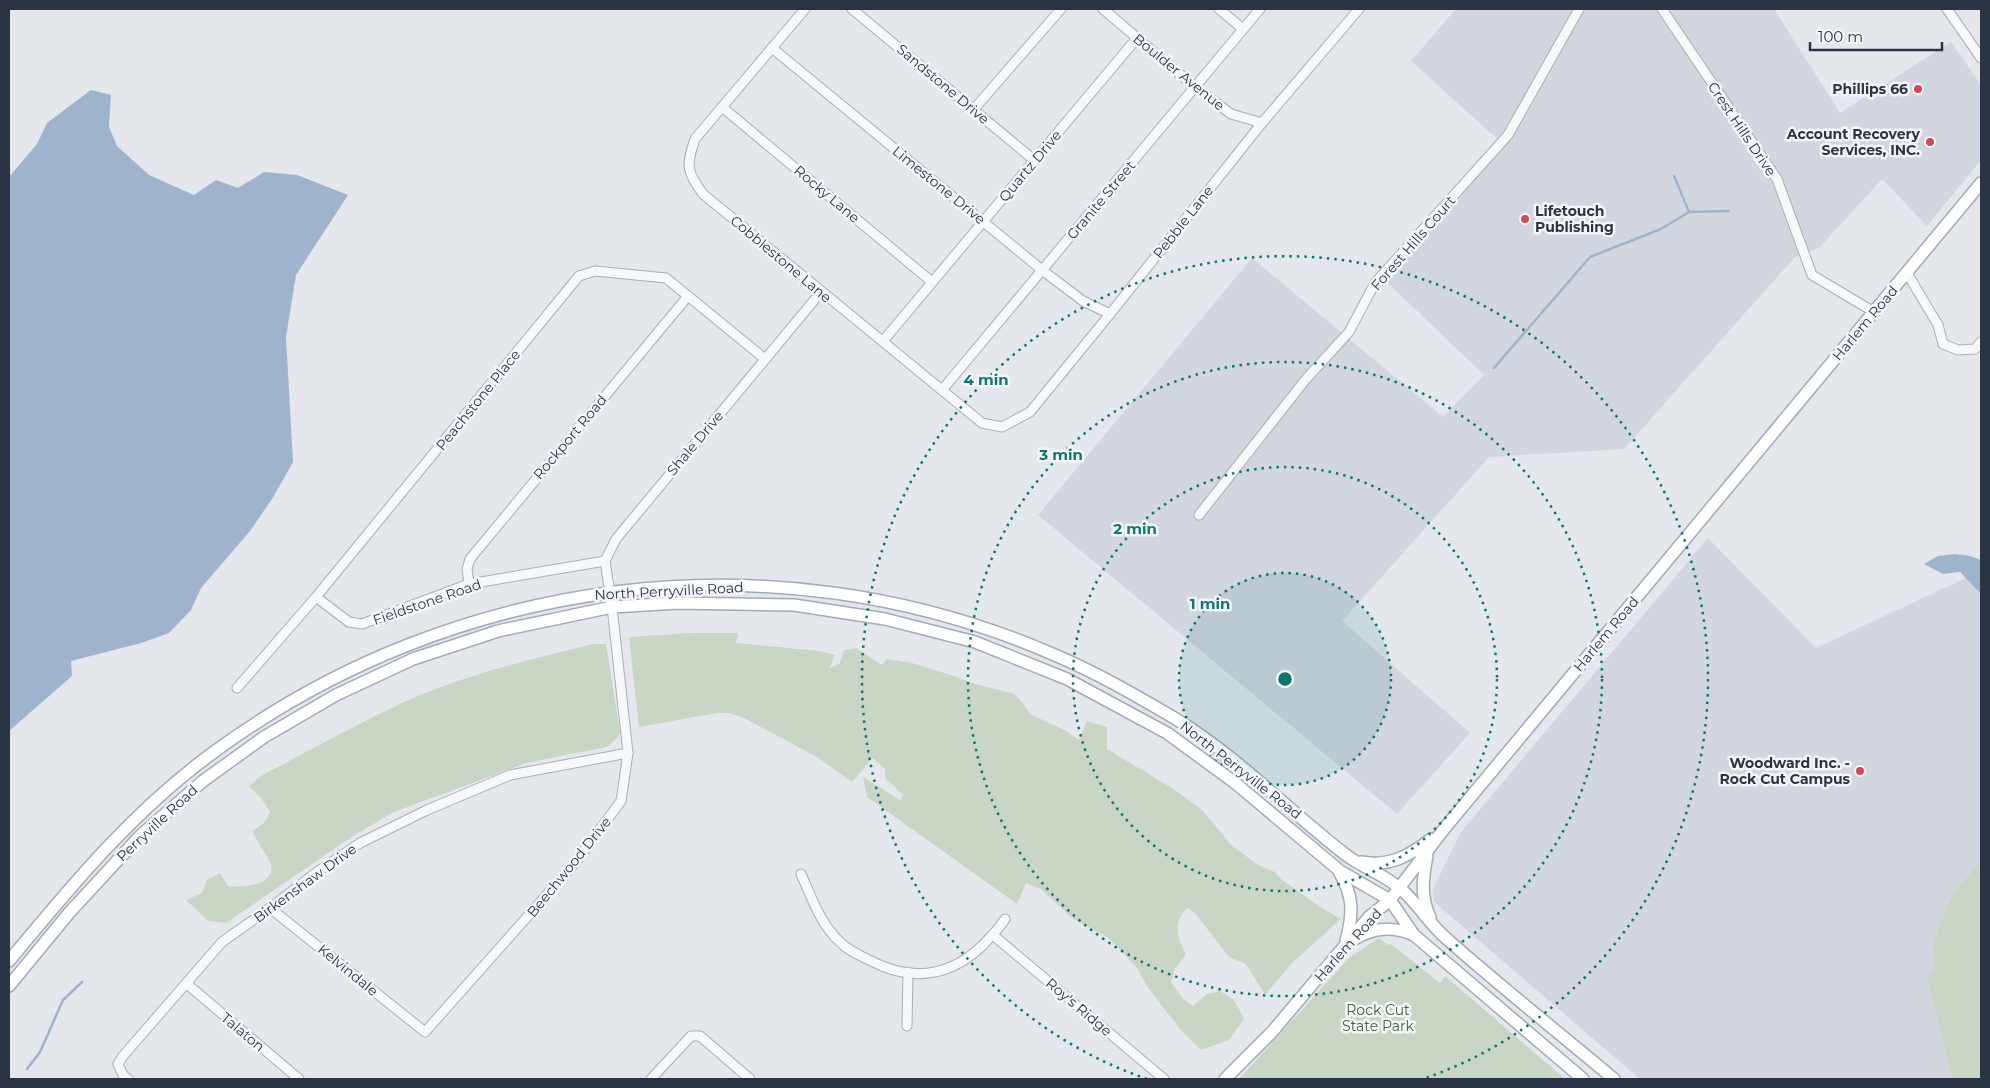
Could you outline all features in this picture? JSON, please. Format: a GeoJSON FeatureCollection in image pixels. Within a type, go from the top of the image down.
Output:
{"type":"FeatureCollection","features":[{"type":"Feature","properties":{"kind":"main road","name":"Harlem Road"},"geometry":{"type":"LineString","coordinates":[[1225,1079],[1272,1032],[1369,917],[1390,900],[1444,829],[1981,183]]}},
{"type":"Feature","properties":{"kind":"main road","name":"North Perryville Road"},"geometry":{"type":"LineString","coordinates":[[332,678],[380,655],[437,633],[510,611],[552,601],[610,592],[697,586],[747,586],[820,591],[853,595],[914,608],[996,632],[1047,651],[1093,672],[1181,722],[1246,770],[1349,858],[1400,888],[1442,935],[1614,1079]]}},
{"type":"Feature","properties":{"kind":"main road","name":"North Perryville Road"},"geometry":{"type":"LineString","coordinates":[[336,695],[413,659],[489,634],[612,607],[678,603],[794,605],[885,619],[975,642],[1067,679],[1167,733],[1234,782],[1340,871],[1390,900],[1414,934],[1583,1079]]}},
{"type":"Feature","properties":{"kind":"main road","name":"Perryville Road"},"geometry":{"type":"LineString","coordinates":[[9,961],[113,839],[164,792],[211,754],[249,727],[332,678]]}},
{"type":"Feature","properties":{"kind":"main road","name":"Perryville Road"},"geometry":{"type":"LineString","coordinates":[[9,986],[69,913],[140,836],[211,775],[264,737],[336,695]]}},
{"type":"Feature","properties":{"kind":"main road"},"geometry":{"type":"LineString","coordinates":[[1349,858],[1370,864],[1399,860],[1414,853],[1444,829]]}},
{"type":"Feature","properties":{"kind":"main road"},"geometry":{"type":"LineString","coordinates":[[1442,935],[1427,912],[1422,890],[1427,853],[1444,829]]}},
{"type":"Feature","properties":{"kind":"main road"},"geometry":{"type":"LineString","coordinates":[[1340,871],[1349,888],[1352,907],[1346,945]]}},
{"type":"Feature","properties":{"kind":"main road"},"geometry":{"type":"LineString","coordinates":[[1346,945],[1362,934],[1378,928],[1402,930],[1414,934]]}},
{"type":"Feature","properties":{"kind":"street","name":"Cobblestone Lane"},"geometry":{"type":"LineString","coordinates":[[805,9],[695,138],[689,158],[691,178],[703,194],[982,423],[1002,427]]}},
{"type":"Feature","properties":{"kind":"street","name":"Sandstone Drive"},"geometry":{"type":"LineString","coordinates":[[852,9],[1034,160]]}},
{"type":"Feature","properties":{"kind":"street"},"geometry":{"type":"LineString","coordinates":[[974,109],[1061,9]]}},
{"type":"Feature","properties":{"kind":"street","name":"Boulder Avenue"},"geometry":{"type":"LineString","coordinates":[[1103,9],[1195,87],[1231,114],[1262,123]]}},
{"type":"Feature","properties":{"kind":"street"},"geometry":{"type":"LineString","coordinates":[[1219,9],[1243,29]]}},
{"type":"Feature","properties":{"kind":"street","name":"Granite Street"},"geometry":{"type":"LineString","coordinates":[[942,390],[1260,9]]}},
{"type":"Feature","properties":{"kind":"street","name":"Pebble Lane"},"geometry":{"type":"LineString","coordinates":[[1002,427],[1030,412],[1262,123],[1359,9]]}},
{"type":"Feature","properties":{"kind":"street","name":"Forest Hills Court"},"geometry":{"type":"LineString","coordinates":[[1199,515],[1306,379],[1349,332],[1375,284],[1508,135],[1579,9]]}},
{"type":"Feature","properties":{"kind":"street","name":"Crest Hills Drive"},"geometry":{"type":"LineString","coordinates":[[1662,9],[1776,179],[1812,275],[1874,312]]}},
{"type":"Feature","properties":{"kind":"street"},"geometry":{"type":"LineString","coordinates":[[1947,9],[1981,58]]}},
{"type":"Feature","properties":{"kind":"street","name":"Quartz Drive"},"geometry":{"type":"LineString","coordinates":[[883,341],[1137,38]]}},
{"type":"Feature","properties":{"kind":"street","name":"Limestone Drive"},"geometry":{"type":"LineString","coordinates":[[772,48],[1042,270],[1083,301],[1110,314]]}},
{"type":"Feature","properties":{"kind":"street","name":"Rocky Lane"},"geometry":{"type":"LineString","coordinates":[[722,107],[932,282]]}},
{"type":"Feature","properties":{"kind":"street","name":"Peachstone Place"},"geometry":{"type":"LineString","coordinates":[[237,688],[316,597],[579,276],[595,270],[666,278],[765,359]]}},
{"type":"Feature","properties":{"kind":"street"},"geometry":{"type":"LineString","coordinates":[[1907,273],[1938,325],[1943,344],[1958,350],[1975,348],[1981,342]]}},
{"type":"Feature","properties":{"kind":"street","name":"Shale Drive"},"geometry":{"type":"LineString","coordinates":[[605,561],[616,539],[821,292]]}},
{"type":"Feature","properties":{"kind":"street","name":"Rockport Road"},"geometry":{"type":"LineString","coordinates":[[469,584],[467,569],[470,559],[688,296]]}},
{"type":"Feature","properties":{"kind":"street"},"geometry":{"type":"LineString","coordinates":[[605,561],[612,607]]}},
{"type":"Feature","properties":{"kind":"street","name":"Fieldstone Road"},"geometry":{"type":"LineString","coordinates":[[316,597],[349,622],[362,624],[469,584],[605,561]]}},
{"type":"Feature","properties":{"kind":"street","name":"Beechwood Drive"},"geometry":{"type":"LineString","coordinates":[[426,1032],[575,863],[621,801],[628,753],[612,607]]}},
{"type":"Feature","properties":{"kind":"street","name":"Birkenshaw Drive"},"geometry":{"type":"LineString","coordinates":[[128,1079],[123,1075],[118,1064],[123,1056],[222,942],[316,872],[360,843],[427,810],[510,775],[628,753]]}},
{"type":"Feature","properties":{"kind":"street"},"geometry":{"type":"LineString","coordinates":[[801,874],[817,912],[842,944],[860,956],[888,970],[929,974],[951,968],[971,956],[1005,919]]}},
{"type":"Feature","properties":{"kind":"street","name":"Kelvindale"},"geometry":{"type":"LineString","coordinates":[[270,908],[426,1032]]}},
{"type":"Feature","properties":{"kind":"street","name":"Roy's Ridge"},"geometry":{"type":"LineString","coordinates":[[993,934],[1164,1079]]}},
{"type":"Feature","properties":{"kind":"street"},"geometry":{"type":"LineString","coordinates":[[907,1026],[908,972]]}},
{"type":"Feature","properties":{"kind":"street","name":"Talaton"},"geometry":{"type":"LineString","coordinates":[[187,984],[299,1079]]}},
{"type":"Feature","properties":{"kind":"street"},"geometry":{"type":"LineString","coordinates":[[651,1079],[691,1036],[700,1036],[750,1079]]}},
{"type":"Feature","properties":{"kind":"shaded area"},"geometry":{"type":"Polygon","coordinates":[[[1456,9],[1774,9],[1840,113],[1951,42],[1981,85],[1981,160],[1927,226],[1882,179],[1819,248],[1795,257],[1624,449],[1489,457],[1342,621],[1470,733],[1397,814],[1038,515],[1252,258],[1443,417],[1484,375],[1385,280],[1504,145],[1411,61],[1456,9]]]}},
{"type":"Feature","properties":{"kind":"shaded area"},"geometry":{"type":"Polygon","coordinates":[[[1708,538],[1816,648],[1970,576],[1981,580],[1981,1079],[1640,1079],[1434,902],[1433,889],[1461,832],[1708,538]]]}},
{"type":"Feature","properties":{"kind":"green space"},"geometry":{"type":"Polygon","coordinates":[[[690,633],[738,633],[736,643],[819,651],[835,655],[829,669],[840,663],[844,650],[856,648],[882,665],[887,659],[912,663],[972,683],[1014,694],[1030,714],[1066,731],[1079,740],[1087,721],[1107,727],[1107,749],[1175,790],[1203,811],[1231,845],[1258,865],[1275,872],[1281,879],[1320,907],[1341,919],[1293,962],[1265,995],[1246,964],[1229,957],[1195,913],[1187,908],[1182,914],[1178,925],[1178,936],[1186,954],[1175,969],[1171,982],[1183,999],[1193,1006],[1207,994],[1220,991],[1234,1000],[1244,1019],[1229,1040],[1201,1050],[1180,1029],[1149,989],[1137,968],[1107,937],[1072,918],[1041,889],[1026,883],[1017,904],[867,797],[863,777],[900,800],[904,795],[885,778],[885,769],[873,758],[852,782],[817,757],[731,713],[717,713],[639,727],[629,637],[690,633]]]}},
{"type":"Feature","properties":{"kind":"green space"},"geometry":{"type":"Polygon","coordinates":[[[593,644],[606,644],[620,733],[607,747],[526,763],[394,812],[353,836],[226,923],[208,921],[186,900],[202,893],[207,880],[220,873],[228,886],[234,887],[256,884],[268,877],[271,872],[271,865],[252,831],[264,823],[270,812],[261,798],[249,786],[261,776],[365,721],[423,694],[470,677],[593,644]]]}},
{"type":"Feature","properties":{"kind":"green space"},"geometry":{"type":"Polygon","coordinates":[[[1981,861],[1981,1079],[1953,1079],[1927,976],[1935,969],[1933,943],[1953,894],[1981,861]]]}},
{"type":"Feature","properties":{"kind":"green space","name":"Rock Cut State Park"},"geometry":{"type":"Polygon","coordinates":[[[1379,938],[1388,945],[1391,944],[1440,983],[1445,976],[1565,1079],[1239,1079],[1350,957],[1379,938]]]}},
{"type":"Feature","properties":{"kind":"water"},"geometry":{"type":"Polygon","coordinates":[[[91,90],[111,95],[109,127],[117,146],[149,175],[194,195],[216,180],[238,188],[264,172],[297,175],[348,195],[296,275],[286,337],[293,462],[272,499],[250,531],[201,588],[191,610],[169,633],[141,643],[71,661],[72,676],[9,731],[9,177],[37,144],[47,123],[91,90]]]}},
{"type":"Feature","properties":{"kind":"water"},"geometry":{"type":"Polygon","coordinates":[[[1955,554],[1981,560],[1981,594],[1960,572],[1943,574],[1924,564],[1938,556],[1955,554]]]}},
{"type":"Feature","properties":{"kind":"waterway"},"geometry":{"type":"LineString","coordinates":[[1674,176],[1689,212]]}},
{"type":"Feature","properties":{"kind":"waterway"},"geometry":{"type":"LineString","coordinates":[[1494,368],[1590,257],[1661,229],[1689,212],[1729,211]]}},
{"type":"Feature","properties":{"kind":"waterway"},"geometry":{"type":"LineString","coordinates":[[27,1069],[40,1052],[63,1000],[82,982]]}},
{"type":"Feature","properties":{"kind":"place","name":"Phillips 66"},"geometry":{"type":"Point","coordinates":[1918,89]}},
{"type":"Feature","properties":{"kind":"place","name":"Account Recovery Services, INC."},"geometry":{"type":"Point","coordinates":[1930,142]}},
{"type":"Feature","properties":{"kind":"place","name":"Lifetouch Publishing"},"geometry":{"type":"Point","coordinates":[1525,219]}},
{"type":"Feature","properties":{"kind":"place","name":"Woodward Inc. - Rock Cut Campus"},"geometry":{"type":"Point","coordinates":[1860,771]}}]}
